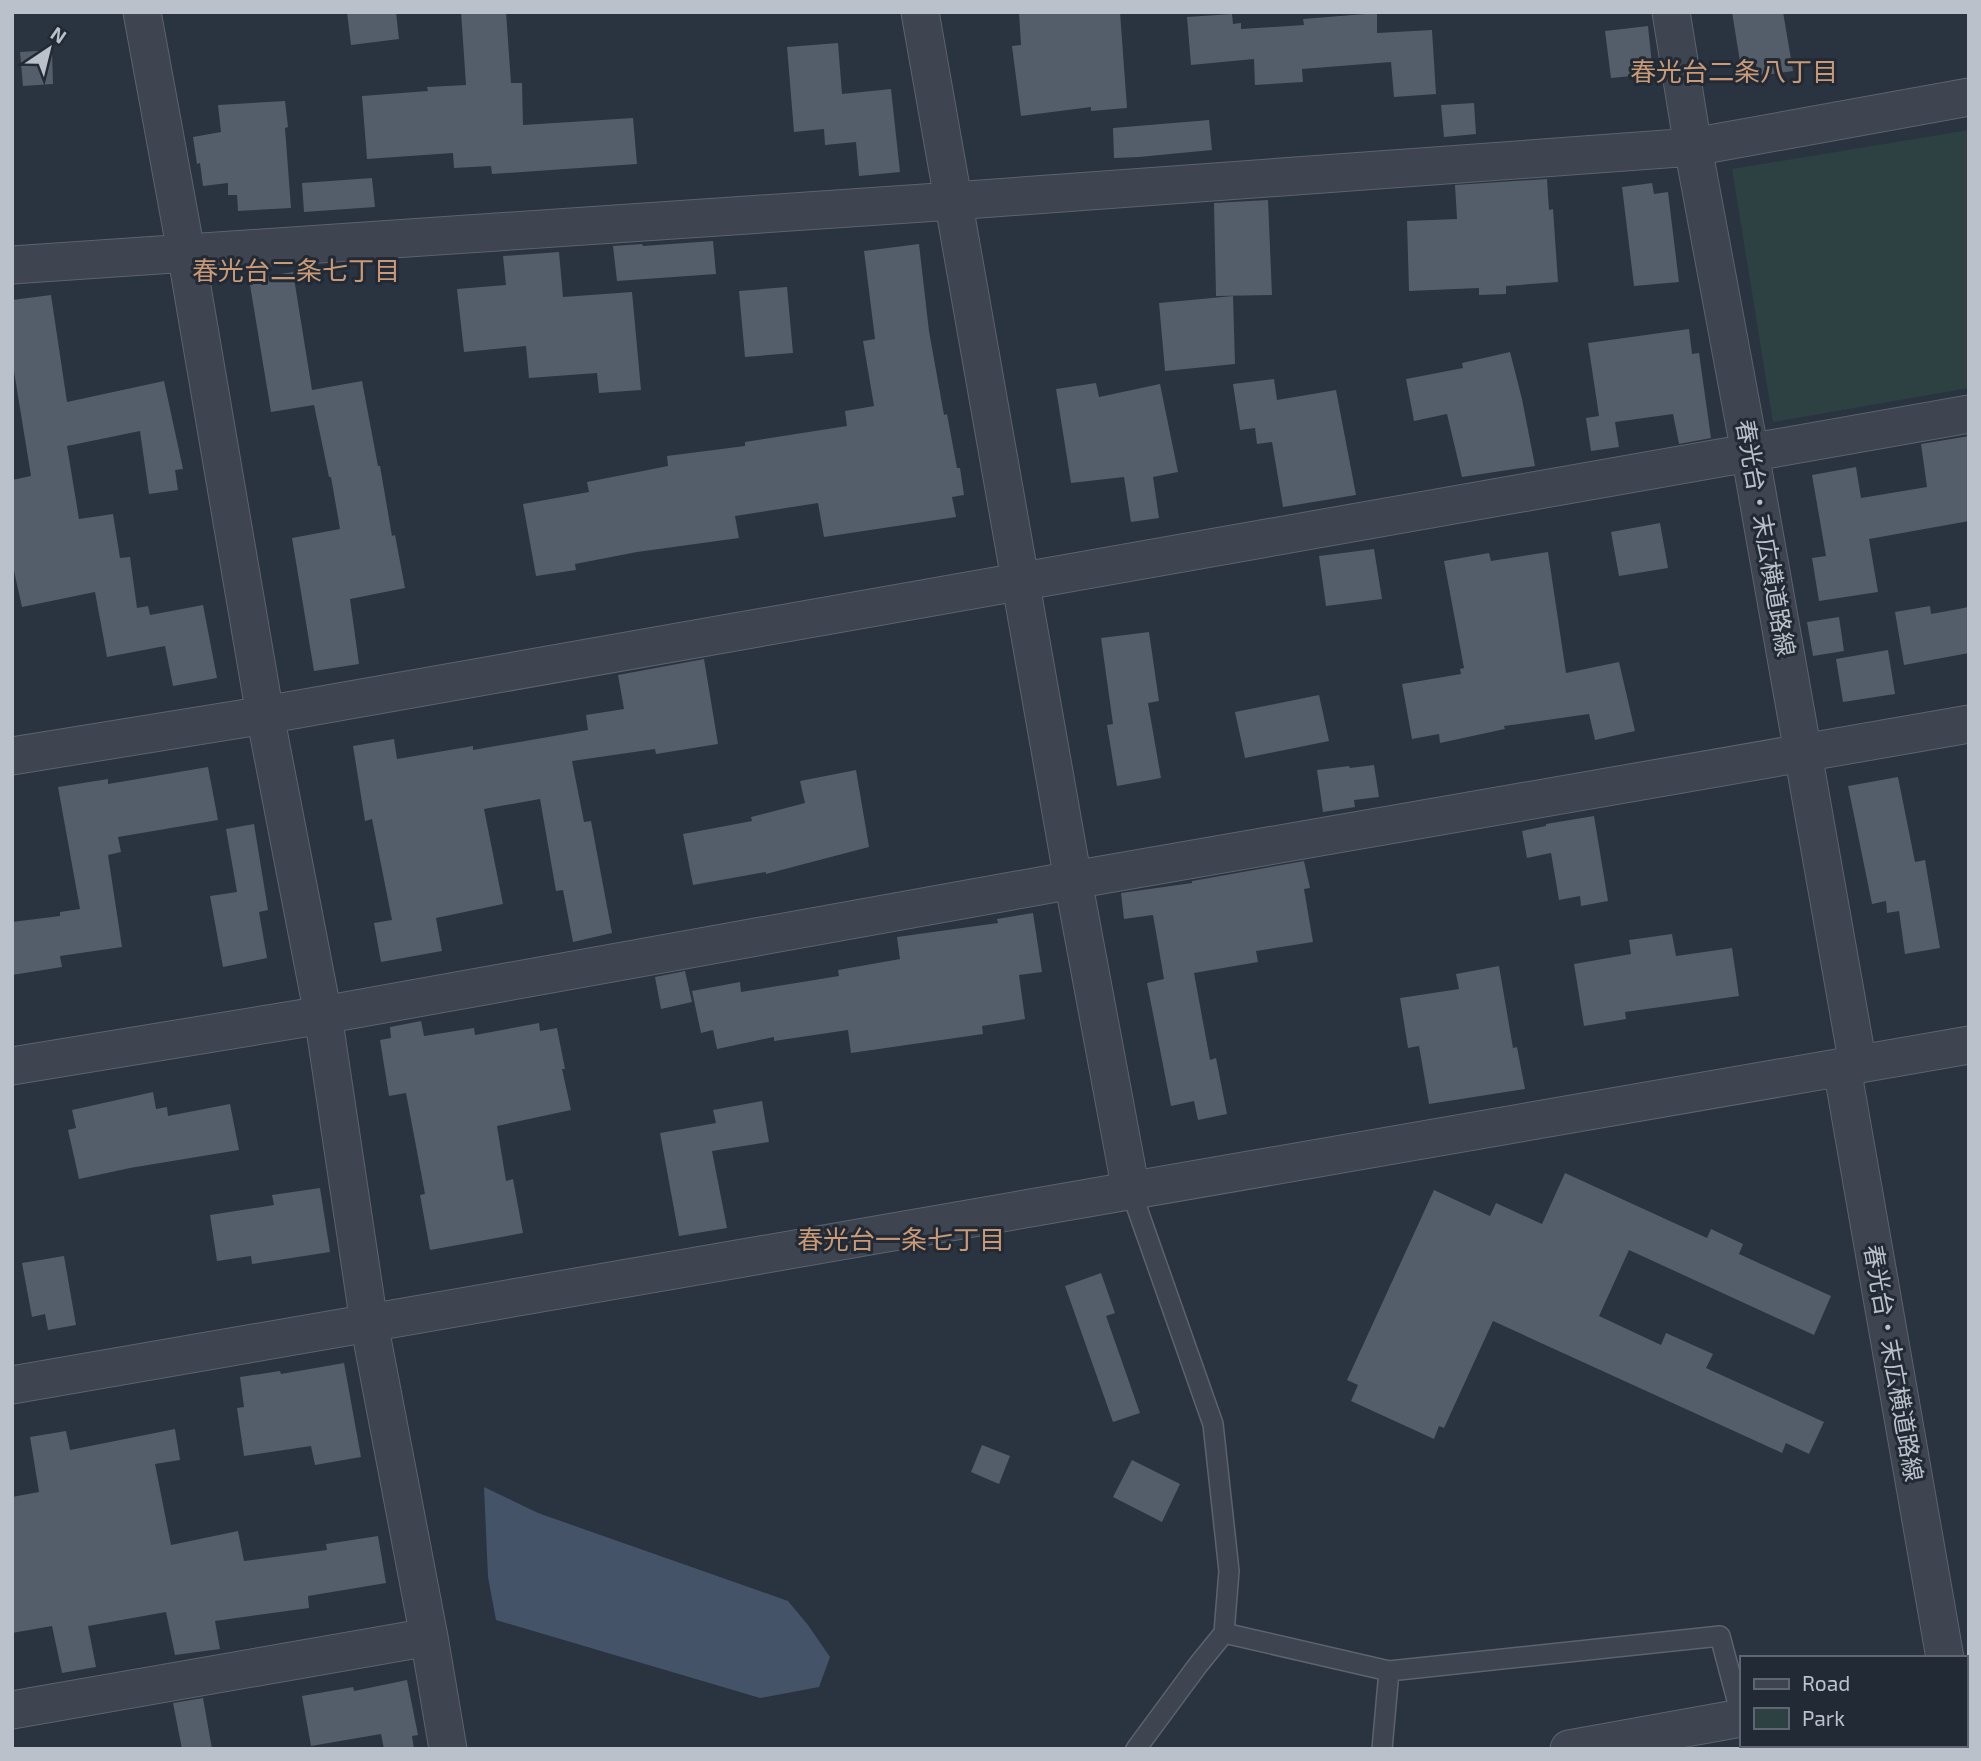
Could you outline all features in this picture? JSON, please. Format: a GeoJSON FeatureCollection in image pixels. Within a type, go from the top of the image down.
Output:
{"type":"FeatureCollection","features":[{"type":"Feature","properties":{"kind":"street"},"geometry":{"type":"LineString","coordinates":[[142,12],[265,715],[323,1015],[369,1323],[448,1749]]}},
{"type":"Feature","properties":{"kind":"street"},"geometry":{"type":"LineString","coordinates":[[920,12],[1130,1191]]}},
{"type":"Feature","properties":{"kind":"street","name":"春光台・末広横道路線"},"geometry":{"type":"LineString","coordinates":[[1671,12],[1802,754],[1945,1656]]}},
{"type":"Feature","properties":{"kind":"street"},"geometry":{"type":"LineString","coordinates":[[12,265],[953,201],[1693,146],[1969,97]]}},
{"type":"Feature","properties":{"kind":"street"},"geometry":{"type":"LineString","coordinates":[[12,756],[265,715],[1969,414]]}},
{"type":"Feature","properties":{"kind":"street"},"geometry":{"type":"LineString","coordinates":[[12,1066],[323,1015],[1073,880],[1969,724]]}},
{"type":"Feature","properties":{"kind":"street"},"geometry":{"type":"LineString","coordinates":[[12,1385],[1969,1045]]}},
{"type":"Feature","properties":{"kind":"street"},"geometry":{"type":"LineString","coordinates":[[12,1710],[429,1637]]}},
{"type":"Feature","properties":{"kind":"street"},"geometry":{"type":"LineString","coordinates":[[1569,1749],[1740,1717]]}},
{"type":"Feature","properties":{"kind":"lane"},"geometry":{"type":"LineString","coordinates":[[1130,1191],[1213,1424],[1229,1570],[1224,1633],[1136,1749]]}},
{"type":"Feature","properties":{"kind":"lane"},"geometry":{"type":"LineString","coordinates":[[1224,1633],[1389,1671],[1720,1636],[1740,1713]]}},
{"type":"Feature","properties":{"kind":"lane"},"geometry":{"type":"LineString","coordinates":[[1382,1749],[1389,1671]]}},
{"type":"Feature","properties":{"kind":"green space"},"geometry":{"type":"Polygon","coordinates":[[[1969,130],[1969,388],[1773,422],[1732,169],[1969,130]]]}},
{"type":"Feature","properties":{"kind":"water"},"geometry":{"type":"Polygon","coordinates":[[[484,1487],[538,1513],[788,1601],[830,1657],[819,1687],[760,1698],[496,1620],[488,1577],[484,1487]]]}},
{"type":"Feature","properties":{"kind":"building"},"geometry":{"type":"Polygon","coordinates":[[[347,12],[396,12],[399,39],[351,45],[347,12]]]}},
{"type":"Feature","properties":{"kind":"building"},"geometry":{"type":"Polygon","coordinates":[[[461,12],[506,12],[511,83],[522,83],[523,125],[633,118],[637,164],[492,174],[491,166],[454,168],[453,153],[367,159],[362,96],[428,91],[427,87],[466,85],[461,12]]]}},
{"type":"Feature","properties":{"kind":"building"},"geometry":{"type":"Polygon","coordinates":[[[1019,12],[1120,12],[1127,108],[1091,111],[1091,107],[1021,116],[1012,46],[1021,45],[1019,12]]]}},
{"type":"Feature","properties":{"kind":"building"},"geometry":{"type":"Polygon","coordinates":[[[1732,12],[1783,12],[1793,71],[1758,76],[1755,59],[1740,62],[1732,12]]]}},
{"type":"Feature","properties":{"kind":"building"},"geometry":{"type":"Polygon","coordinates":[[[1377,13],[1377,33],[1432,30],[1436,94],[1394,97],[1391,62],[1302,69],[1303,82],[1255,85],[1254,59],[1191,65],[1187,17],[1232,14],[1233,24],[1241,23],[1241,29],[1304,25],[1303,19],[1377,13]]]}},
{"type":"Feature","properties":{"kind":"building"},"geometry":{"type":"Polygon","coordinates":[[[1648,26],[1653,74],[1611,78],[1605,31],[1648,26]]]}},
{"type":"Feature","properties":{"kind":"building"},"geometry":{"type":"Polygon","coordinates":[[[838,43],[842,94],[891,89],[900,172],[859,176],[856,142],[825,145],[824,129],[794,132],[787,47],[838,43]]]}},
{"type":"Feature","properties":{"kind":"building"},"geometry":{"type":"Polygon","coordinates":[[[52,50],[53,84],[23,86],[20,52],[52,50]]]}},
{"type":"Feature","properties":{"kind":"building"},"geometry":{"type":"Polygon","coordinates":[[[285,101],[291,208],[238,211],[237,195],[228,195],[228,183],[203,186],[193,137],[221,132],[218,105],[285,101]]]}},
{"type":"Feature","properties":{"kind":"building"},"geometry":{"type":"Polygon","coordinates":[[[1474,103],[1476,134],[1444,137],[1441,105],[1474,103]]]}},
{"type":"Feature","properties":{"kind":"building"},"geometry":{"type":"Polygon","coordinates":[[[1209,120],[1212,150],[1114,158],[1113,128],[1209,120]]]}},
{"type":"Feature","properties":{"kind":"building"},"geometry":{"type":"Polygon","coordinates":[[[372,178],[375,207],[304,212],[302,183],[372,178]]]}},
{"type":"Feature","properties":{"kind":"building"},"geometry":{"type":"Polygon","coordinates":[[[1547,179],[1549,210],[1553,209],[1558,282],[1506,286],[1506,294],[1479,295],[1479,288],[1409,291],[1407,221],[1457,219],[1455,185],[1547,179]]]}},
{"type":"Feature","properties":{"kind":"building"},"geometry":{"type":"Polygon","coordinates":[[[1652,183],[1654,194],[1668,192],[1679,282],[1634,286],[1622,187],[1652,183]]]}},
{"type":"Feature","properties":{"kind":"building"},"geometry":{"type":"Polygon","coordinates":[[[1268,200],[1272,295],[1216,296],[1214,203],[1268,200]]]}},
{"type":"Feature","properties":{"kind":"building"},"geometry":{"type":"Polygon","coordinates":[[[713,241],[716,274],[617,281],[613,246],[713,241]]]}},
{"type":"Feature","properties":{"kind":"building"},"geometry":{"type":"Polygon","coordinates":[[[919,244],[929,331],[944,415],[947,414],[964,495],[952,497],[956,517],[824,537],[818,503],[735,516],[739,538],[637,552],[575,564],[576,570],[536,576],[523,504],[589,492],[587,482],[668,466],[667,456],[745,446],[745,442],[847,426],[845,411],[874,406],[863,341],[875,339],[864,251],[919,244]]]}},
{"type":"Feature","properties":{"kind":"building"},"geometry":{"type":"Polygon","coordinates":[[[559,252],[563,297],[632,292],[641,390],[599,393],[597,373],[529,378],[526,346],[464,352],[457,289],[506,285],[503,256],[559,252]]]}},
{"type":"Feature","properties":{"kind":"building"},"geometry":{"type":"Polygon","coordinates":[[[293,272],[312,390],[362,381],[392,536],[395,535],[405,588],[350,599],[359,664],[314,671],[292,538],[340,529],[314,405],[271,412],[249,279],[293,272]]]}},
{"type":"Feature","properties":{"kind":"building"},"geometry":{"type":"Polygon","coordinates":[[[787,287],[793,353],[745,357],[739,291],[787,287]]]}},
{"type":"Feature","properties":{"kind":"building"},"geometry":{"type":"Polygon","coordinates":[[[51,295],[67,402],[164,381],[183,469],[175,470],[178,490],[149,494],[140,431],[67,446],[79,519],[113,514],[120,558],[130,557],[137,608],[148,606],[150,615],[203,605],[217,678],[173,686],[165,646],[107,657],[95,592],[22,607],[12,562],[12,480],[31,476],[12,359],[12,300],[51,295]]]}},
{"type":"Feature","properties":{"kind":"building"},"geometry":{"type":"Polygon","coordinates":[[[1233,296],[1235,364],[1165,371],[1159,303],[1233,296]]]}},
{"type":"Feature","properties":{"kind":"building"},"geometry":{"type":"Polygon","coordinates":[[[1689,329],[1692,354],[1699,353],[1711,438],[1679,444],[1673,414],[1615,422],[1619,447],[1591,451],[1586,418],[1599,416],[1588,343],[1689,329]]]}},
{"type":"Feature","properties":{"kind":"building"},"geometry":{"type":"Polygon","coordinates":[[[1510,352],[1535,466],[1462,477],[1447,414],[1414,421],[1406,379],[1463,368],[1462,363],[1510,352]]]}},
{"type":"Feature","properties":{"kind":"building"},"geometry":{"type":"Polygon","coordinates":[[[1274,379],[1277,400],[1336,390],[1356,495],[1283,507],[1272,442],[1257,444],[1255,428],[1240,430],[1233,384],[1274,379]]]}},
{"type":"Feature","properties":{"kind":"building"},"geometry":{"type":"Polygon","coordinates":[[[1096,383],[1099,397],[1160,384],[1178,472],[1153,477],[1159,518],[1131,522],[1124,477],[1071,483],[1056,389],[1096,383]]]}},
{"type":"Feature","properties":{"kind":"building"},"geometry":{"type":"Polygon","coordinates":[[[1969,436],[1969,521],[1869,539],[1878,592],[1819,601],[1812,558],[1826,556],[1812,475],[1856,467],[1861,498],[1927,487],[1921,444],[1969,436]]]}},
{"type":"Feature","properties":{"kind":"building"},"geometry":{"type":"Polygon","coordinates":[[[1660,523],[1668,568],[1619,576],[1611,532],[1660,523]]]}},
{"type":"Feature","properties":{"kind":"building"},"geometry":{"type":"Polygon","coordinates":[[[1374,549],[1382,599],[1326,606],[1319,556],[1374,549]]]}},
{"type":"Feature","properties":{"kind":"building"},"geometry":{"type":"Polygon","coordinates":[[[1548,552],[1566,673],[1619,662],[1635,731],[1595,740],[1589,714],[1504,726],[1505,729],[1440,743],[1439,734],[1412,739],[1402,684],[1461,674],[1460,669],[1464,668],[1444,561],[1489,553],[1491,561],[1548,552]]]}},
{"type":"Feature","properties":{"kind":"building"},"geometry":{"type":"Polygon","coordinates":[[[1930,606],[1931,614],[1969,607],[1969,653],[1904,665],[1895,612],[1930,606]]]}},
{"type":"Feature","properties":{"kind":"building"},"geometry":{"type":"Polygon","coordinates":[[[1839,617],[1844,651],[1813,656],[1807,622],[1839,617]]]}},
{"type":"Feature","properties":{"kind":"building"},"geometry":{"type":"Polygon","coordinates":[[[1149,632],[1159,701],[1148,703],[1161,778],[1117,786],[1107,725],[1113,724],[1101,638],[1149,632]]]}},
{"type":"Feature","properties":{"kind":"building"},"geometry":{"type":"Polygon","coordinates":[[[1888,650],[1895,694],[1843,702],[1836,659],[1888,650]]]}},
{"type":"Feature","properties":{"kind":"building"},"geometry":{"type":"Polygon","coordinates":[[[704,659],[718,744],[656,754],[655,749],[572,761],[584,822],[591,821],[612,933],[573,942],[563,890],[556,891],[540,799],[484,809],[503,904],[436,918],[442,951],[381,962],[374,923],[392,920],[372,819],[365,821],[353,746],[394,739],[397,759],[473,746],[473,750],[588,730],[586,715],[624,709],[618,675],[704,659]]]}},
{"type":"Feature","properties":{"kind":"building"},"geometry":{"type":"Polygon","coordinates":[[[1319,695],[1329,741],[1245,758],[1235,712],[1319,695]]]}},
{"type":"Feature","properties":{"kind":"building"},"geometry":{"type":"Polygon","coordinates":[[[1374,765],[1379,797],[1354,800],[1355,807],[1323,812],[1317,770],[1374,765]]]}},
{"type":"Feature","properties":{"kind":"building"},"geometry":{"type":"Polygon","coordinates":[[[208,767],[218,820],[118,837],[121,852],[108,855],[122,947],[60,956],[62,967],[12,975],[12,922],[60,916],[60,912],[80,909],[58,787],[108,779],[108,784],[208,767]]]}},
{"type":"Feature","properties":{"kind":"building"},"geometry":{"type":"Polygon","coordinates":[[[856,770],[869,847],[766,874],[693,885],[683,834],[752,821],[751,817],[805,803],[800,781],[856,770]]]}},
{"type":"Feature","properties":{"kind":"building"},"geometry":{"type":"Polygon","coordinates":[[[1898,777],[1915,862],[1925,860],[1940,948],[1905,954],[1899,911],[1887,913],[1886,901],[1872,904],[1848,786],[1898,777]]]}},
{"type":"Feature","properties":{"kind":"building"},"geometry":{"type":"Polygon","coordinates":[[[1594,816],[1608,901],[1581,906],[1580,896],[1559,900],[1551,853],[1527,858],[1522,831],[1594,816]]]}},
{"type":"Feature","properties":{"kind":"building"},"geometry":{"type":"Polygon","coordinates":[[[254,824],[268,910],[259,912],[267,958],[223,967],[210,896],[237,892],[226,829],[254,824]]]}},
{"type":"Feature","properties":{"kind":"building"},"geometry":{"type":"Polygon","coordinates":[[[1304,861],[1310,888],[1304,889],[1313,942],[1256,951],[1258,962],[1194,973],[1210,1060],[1216,1058],[1227,1114],[1198,1120],[1194,1101],[1171,1106],[1147,983],[1164,979],[1153,915],[1124,919],[1121,893],[1192,883],[1304,861]]]}},
{"type":"Feature","properties":{"kind":"building"},"geometry":{"type":"Polygon","coordinates":[[[1033,913],[1042,972],[1019,975],[1025,1019],[982,1026],[983,1034],[851,1053],[848,1030],[774,1041],[774,1037],[717,1049],[713,1030],[701,1033],[692,991],[740,982],[741,992],[839,976],[838,970],[900,959],[897,937],[998,923],[997,919],[1033,913]]]}},
{"type":"Feature","properties":{"kind":"building"},"geometry":{"type":"Polygon","coordinates":[[[1672,934],[1676,956],[1732,948],[1739,996],[1625,1012],[1626,1019],[1584,1026],[1574,964],[1631,954],[1629,940],[1672,934]]]}},
{"type":"Feature","properties":{"kind":"building"},"geometry":{"type":"Polygon","coordinates":[[[1499,966],[1513,1048],[1517,1047],[1525,1089],[1429,1104],[1419,1046],[1408,1048],[1400,998],[1459,989],[1456,974],[1499,966]]]}},
{"type":"Feature","properties":{"kind":"building"},"geometry":{"type":"Polygon","coordinates":[[[685,971],[692,1002],[661,1009],[655,977],[685,971]]]}},
{"type":"Feature","properties":{"kind":"building"},"geometry":{"type":"Polygon","coordinates":[[[421,1021],[424,1036],[474,1028],[475,1035],[539,1023],[540,1031],[557,1028],[571,1110],[497,1126],[506,1181],[513,1179],[523,1233],[430,1250],[420,1195],[425,1194],[406,1093],[389,1096],[380,1040],[391,1038],[390,1027],[421,1021]]]}},
{"type":"Feature","properties":{"kind":"building"},"geometry":{"type":"Polygon","coordinates":[[[153,1092],[156,1109],[167,1107],[168,1116],[230,1104],[239,1150],[79,1179],[68,1130],[76,1128],[72,1110],[153,1092]]]}},
{"type":"Feature","properties":{"kind":"building"},"geometry":{"type":"Polygon","coordinates":[[[762,1101],[769,1142],[712,1151],[727,1228],[679,1236],[660,1133],[716,1123],[713,1110],[762,1101]]]}},
{"type":"Feature","properties":{"kind":"building"},"geometry":{"type":"Polygon","coordinates":[[[1565,1173],[1707,1238],[1711,1229],[1743,1244],[1739,1254],[1831,1296],[1814,1335],[1629,1250],[1599,1316],[1661,1345],[1666,1333],[1713,1354],[1706,1368],[1824,1422],[1809,1454],[1786,1443],[1782,1453],[1493,1321],[1444,1428],[1439,1426],[1434,1439],[1351,1401],[1358,1385],[1347,1380],[1434,1190],[1490,1216],[1496,1203],[1542,1224],[1565,1173]]]}},
{"type":"Feature","properties":{"kind":"building"},"geometry":{"type":"Polygon","coordinates":[[[320,1188],[330,1252],[252,1264],[251,1256],[217,1261],[210,1215],[274,1205],[272,1195],[320,1188]]]}},
{"type":"Feature","properties":{"kind":"building"},"geometry":{"type":"Polygon","coordinates":[[[64,1256],[76,1325],[48,1330],[45,1314],[32,1317],[22,1263],[64,1256]]]}},
{"type":"Feature","properties":{"kind":"building"},"geometry":{"type":"Polygon","coordinates":[[[1101,1273],[1115,1313],[1106,1316],[1140,1413],[1113,1422],[1065,1286],[1101,1273]]]}},
{"type":"Feature","properties":{"kind":"building"},"geometry":{"type":"Polygon","coordinates":[[[344,1363],[361,1457],[315,1465],[311,1446],[244,1456],[237,1408],[244,1407],[240,1377],[280,1371],[281,1374],[344,1363]]]}},
{"type":"Feature","properties":{"kind":"building"},"geometry":{"type":"Polygon","coordinates":[[[175,1429],[180,1460],[155,1464],[171,1545],[238,1531],[244,1561],[327,1550],[326,1544],[378,1536],[386,1583],[308,1596],[309,1608],[215,1621],[220,1649],[175,1655],[166,1612],[88,1626],[96,1667],[62,1673],[52,1626],[12,1633],[12,1497],[39,1492],[30,1437],[66,1431],[70,1450],[175,1429]]]}},
{"type":"Feature","properties":{"kind":"building"},"geometry":{"type":"Polygon","coordinates":[[[982,1445],[1010,1456],[999,1484],[971,1472],[982,1445]]]}},
{"type":"Feature","properties":{"kind":"building"},"geometry":{"type":"Polygon","coordinates":[[[1132,1460],[1180,1484],[1162,1522],[1113,1497],[1132,1460]]]}},
{"type":"Feature","properties":{"kind":"building"},"geometry":{"type":"Polygon","coordinates":[[[407,1680],[418,1735],[412,1736],[414,1749],[384,1749],[381,1734],[311,1746],[302,1696],[353,1687],[354,1691],[407,1680]]]}},
{"type":"Feature","properties":{"kind":"building"},"geometry":{"type":"Polygon","coordinates":[[[203,1698],[212,1749],[182,1749],[173,1703],[203,1698]]]}},
{"type":"Feature","properties":{"kind":"district","name":"春光台二条八丁目"},"geometry":{"type":"Point","coordinates":[1734,72]}},
{"type":"Feature","properties":{"kind":"district","name":"春光台二条七丁目"},"geometry":{"type":"Point","coordinates":[296,271]}},
{"type":"Feature","properties":{"kind":"district","name":"春光台一条七丁目"},"geometry":{"type":"Point","coordinates":[901,1240]}}]}
